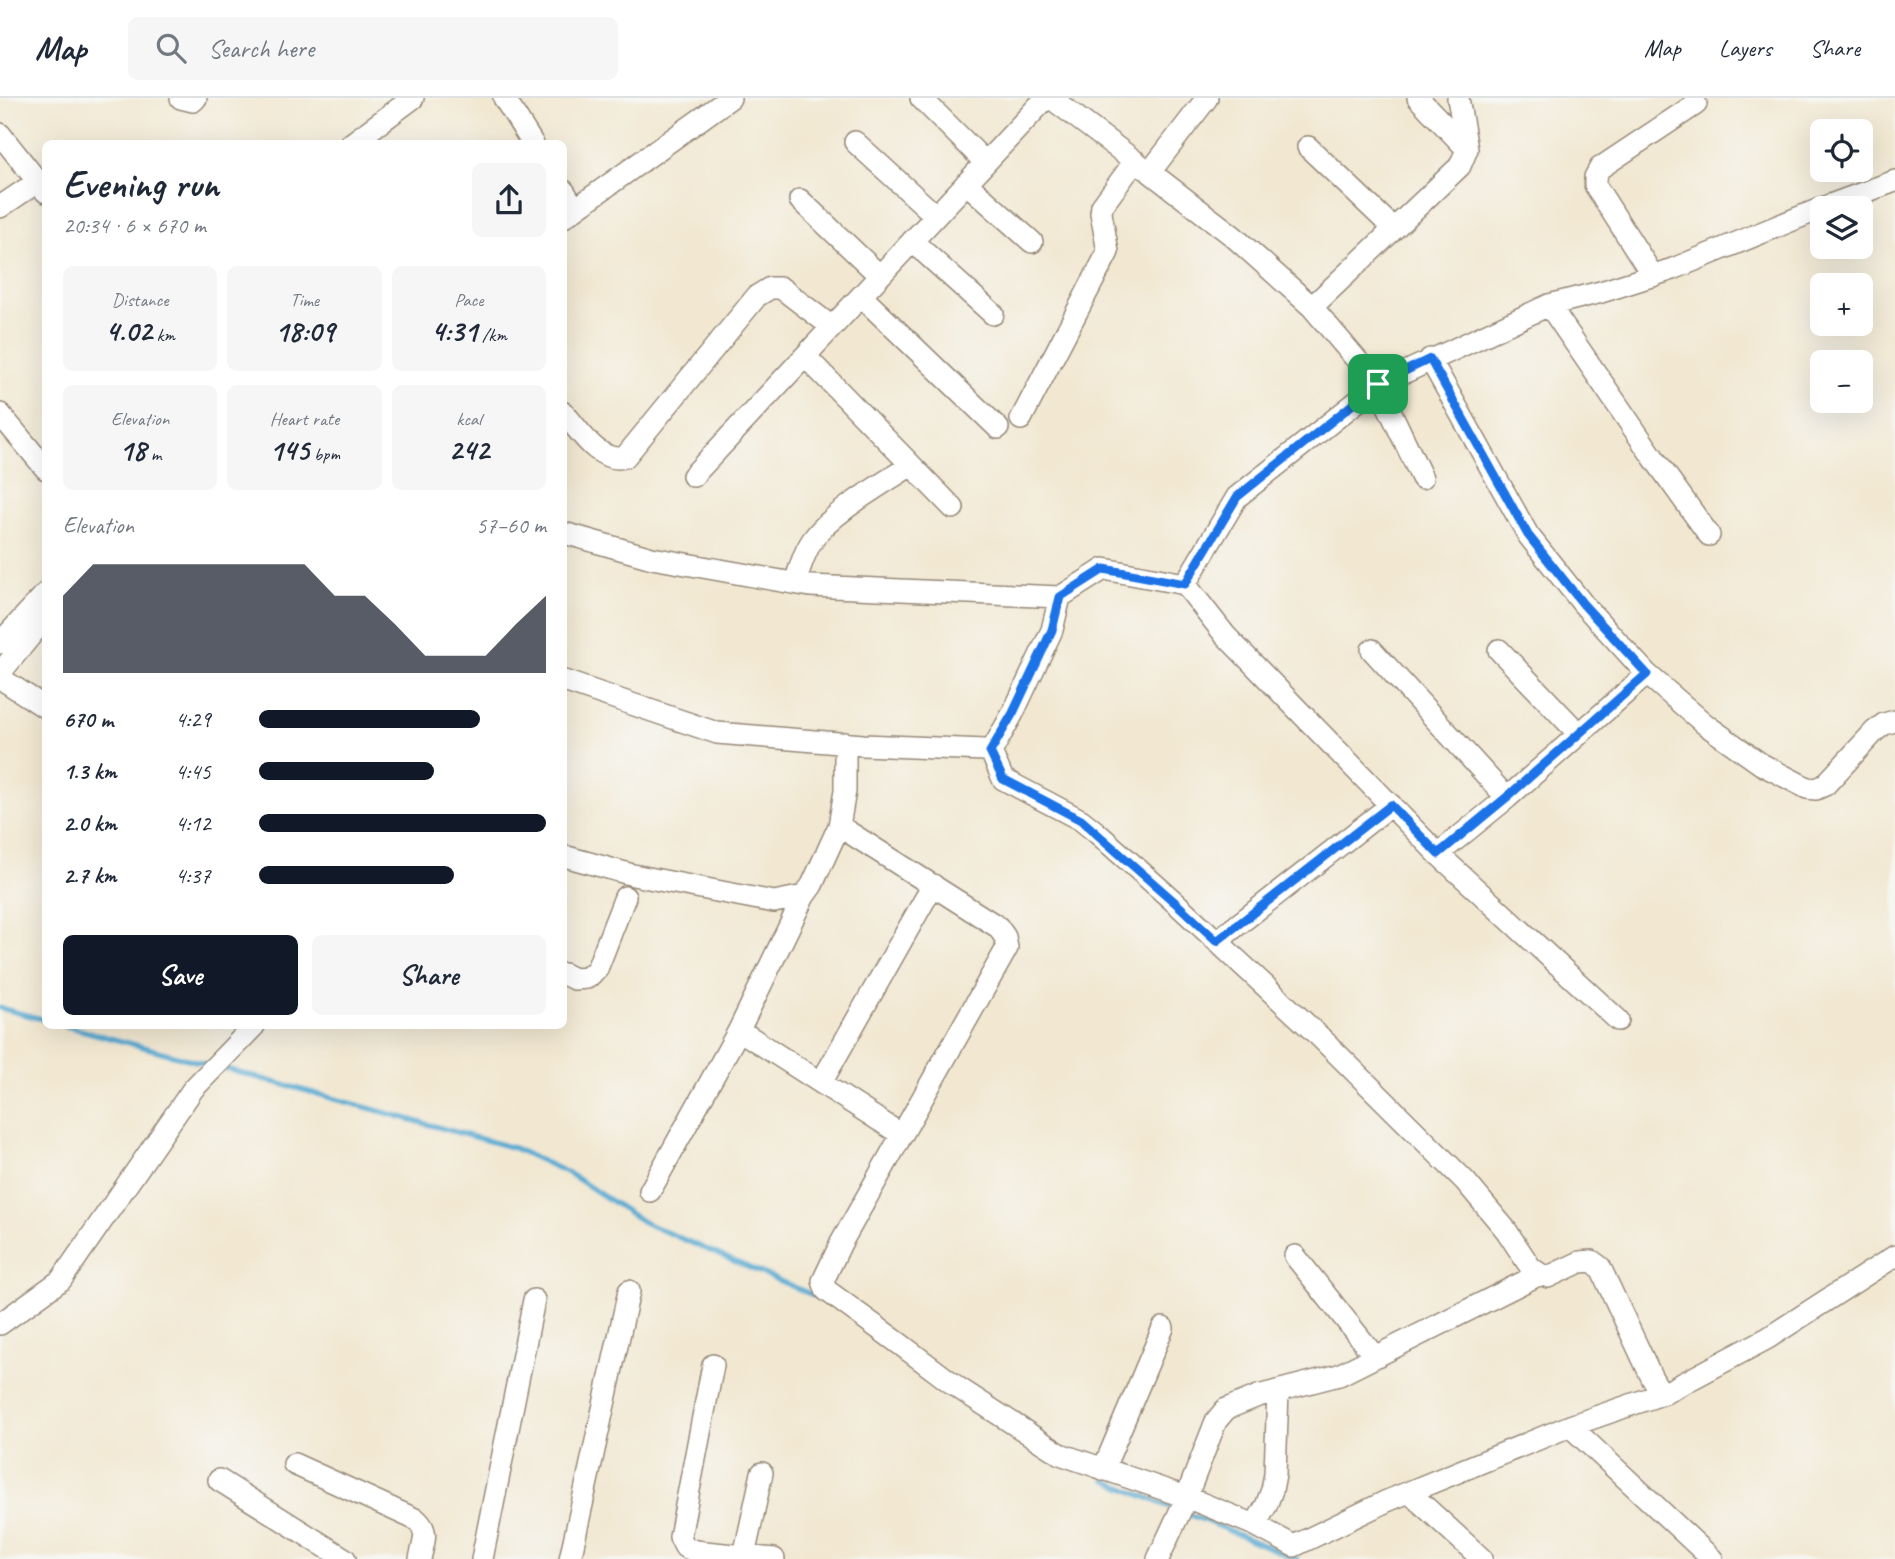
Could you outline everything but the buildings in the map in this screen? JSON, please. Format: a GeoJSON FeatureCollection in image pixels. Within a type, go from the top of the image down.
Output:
{"type":"FeatureCollection","features":[{"type":"Feature","properties":{"kind":"street"},"geometry":{"type":"LineString","coordinates":[[181,98],[196,98]]}},
{"type":"Feature","properties":{"kind":"street"},"geometry":{"type":"LineString","coordinates":[[356,140],[413,98]]}},
{"type":"Feature","properties":{"kind":"street"},"geometry":{"type":"LineString","coordinates":[[504,98],[530,140]]}},
{"type":"Feature","properties":{"kind":"street"},"geometry":{"type":"LineString","coordinates":[[569,213],[730,98]]}},
{"type":"Feature","properties":{"kind":"street"},"geometry":{"type":"LineString","coordinates":[[921,98],[985,163]]}},
{"type":"Feature","properties":{"kind":"street"},"geometry":{"type":"LineString","coordinates":[[693,476],[1046,98]]}},
{"type":"Feature","properties":{"kind":"street"},"geometry":{"type":"LineString","coordinates":[[1051,98],[1233,236],[1312,307],[1378,384],[1422,478]]}},
{"type":"Feature","properties":{"kind":"street"},"geometry":{"type":"LineString","coordinates":[[1021,419],[1108,252],[1102,206],[1207,98]]}},
{"type":"Feature","properties":{"kind":"street"},"geometry":{"type":"LineString","coordinates":[[1418,98],[1467,149]]}},
{"type":"Feature","properties":{"kind":"street"},"geometry":{"type":"LineString","coordinates":[[1312,307],[1460,166],[1467,149],[1458,98]]}},
{"type":"Feature","properties":{"kind":"street"},"geometry":{"type":"LineString","coordinates":[[1653,276],[1595,185],[1595,177],[1600,168],[1696,104]]}},
{"type":"Feature","properties":{"kind":"street"},"geometry":{"type":"LineString","coordinates":[[0,134],[41,186],[0,207]]}},
{"type":"Feature","properties":{"kind":"street"},"geometry":{"type":"LineString","coordinates":[[855,142],[936,216]]}},
{"type":"Feature","properties":{"kind":"street"},"geometry":{"type":"LineString","coordinates":[[1308,147],[1394,229]]}},
{"type":"Feature","properties":{"kind":"street"},"geometry":{"type":"LineString","coordinates":[[1854,196],[1895,181]]}},
{"type":"Feature","properties":{"kind":"street"},"geometry":{"type":"LineString","coordinates":[[966,184],[1032,242]]}},
{"type":"Feature","properties":{"kind":"street"},"geometry":{"type":"LineString","coordinates":[[800,200],[880,276]]}},
{"type":"Feature","properties":{"kind":"street"},"geometry":{"type":"LineString","coordinates":[[1185,584],[1237,497],[1378,384],[1549,305],[1673,269],[1810,213]]}},
{"type":"Feature","properties":{"kind":"street"},"geometry":{"type":"LineString","coordinates":[[912,241],[993,314]]}},
{"type":"Feature","properties":{"kind":"street"},"geometry":{"type":"LineString","coordinates":[[567,416],[594,447],[608,457],[625,457],[757,296],[770,288],[781,288],[832,327]]}},
{"type":"Feature","properties":{"kind":"street"},"geometry":{"type":"LineString","coordinates":[[861,296],[998,428]]}},
{"type":"Feature","properties":{"kind":"street"},"geometry":{"type":"LineString","coordinates":[[1549,305],[1709,534]]}},
{"type":"Feature","properties":{"kind":"street"},"geometry":{"type":"LineString","coordinates":[[805,356],[953,508]]}},
{"type":"Feature","properties":{"kind":"street"},"geometry":{"type":"LineString","coordinates":[[1430,359],[1528,535],[1583,604],[1647,674],[1716,733],[1761,764],[1807,788],[1816,789],[1825,785],[1875,731],[1895,720]]}},
{"type":"Feature","properties":{"kind":"street"},"geometry":{"type":"LineString","coordinates":[[0,414],[42,464]]}},
{"type":"Feature","properties":{"kind":"street"},"geometry":{"type":"LineString","coordinates":[[795,583],[802,559],[814,538],[827,524],[911,465]]}},
{"type":"Feature","properties":{"kind":"street"},"geometry":{"type":"LineString","coordinates":[[567,534],[652,558],[810,586],[1060,597],[1104,569],[1185,584],[1224,635],[1438,854],[1618,1020]]}},
{"type":"Feature","properties":{"kind":"street"},"geometry":{"type":"LineString","coordinates":[[0,643],[42,597]]}},
{"type":"Feature","properties":{"kind":"street"},"geometry":{"type":"LineString","coordinates":[[990,752],[1013,713],[1052,630],[1060,597]]}},
{"type":"Feature","properties":{"kind":"street"},"geometry":{"type":"LineString","coordinates":[[42,622],[0,676],[42,705]]}},
{"type":"Feature","properties":{"kind":"street"},"geometry":{"type":"LineString","coordinates":[[1372,650],[1507,797]]}},
{"type":"Feature","properties":{"kind":"street"},"geometry":{"type":"LineString","coordinates":[[1499,650],[1579,734]]}},
{"type":"Feature","properties":{"kind":"street"},"geometry":{"type":"LineString","coordinates":[[1438,854],[1647,674]]}},
{"type":"Feature","properties":{"kind":"street"},"geometry":{"type":"LineString","coordinates":[[567,682],[717,733],[990,752],[1003,779],[1081,820],[1168,896],[1320,1037],[1465,1181],[1506,1230],[1531,1268],[1548,1277],[1580,1262],[1592,1261],[1600,1268],[1652,1378],[1665,1393]]}},
{"type":"Feature","properties":{"kind":"street"},"geometry":{"type":"LineString","coordinates":[[650,1191],[739,1030],[839,826],[845,791],[845,743]]}},
{"type":"Feature","properties":{"kind":"street"},"geometry":{"type":"LineString","coordinates":[[1217,941],[1391,805]]}},
{"type":"Feature","properties":{"kind":"street"},"geometry":{"type":"LineString","coordinates":[[839,826],[998,927],[1005,937],[1007,948],[841,1243],[823,1286],[957,1387],[1060,1454],[1255,1525],[1294,1546],[1387,1501],[1570,1426],[1665,1393],[1769,1338],[1895,1256]]}},
{"type":"Feature","properties":{"kind":"street"},"geometry":{"type":"LineString","coordinates":[[567,857],[633,875],[774,902],[804,896]]}},
{"type":"Feature","properties":{"kind":"street"},"geometry":{"type":"LineString","coordinates":[[821,1083],[933,886]]}},
{"type":"Feature","properties":{"kind":"street"},"geometry":{"type":"LineString","coordinates":[[567,976],[574,979],[587,978],[597,969],[625,897]]}},
{"type":"Feature","properties":{"kind":"street"},"geometry":{"type":"LineString","coordinates":[[0,1324],[61,1279],[193,1089],[251,1029]]}},
{"type":"Feature","properties":{"kind":"street"},"geometry":{"type":"LineString","coordinates":[[739,1030],[902,1135]]}},
{"type":"Feature","properties":{"kind":"street"},"geometry":{"type":"LineString","coordinates":[[1295,1256],[1375,1357]]}},
{"type":"Feature","properties":{"kind":"street"},"geometry":{"type":"LineString","coordinates":[[1158,1559],[1216,1422],[1226,1409],[1258,1396],[1339,1375],[1540,1274]]}},
{"type":"Feature","properties":{"kind":"street"},"geometry":{"type":"LineString","coordinates":[[570,1559],[629,1292]]}},
{"type":"Feature","properties":{"kind":"street"},"geometry":{"type":"LineString","coordinates":[[482,1559],[534,1300]]}},
{"type":"Feature","properties":{"kind":"street"},"geometry":{"type":"LineString","coordinates":[[1103,1470],[1163,1328]]}},
{"type":"Feature","properties":{"kind":"street"},"geometry":{"type":"LineString","coordinates":[[713,1365],[680,1537],[685,1548],[695,1552],[774,1559]]}},
{"type":"Feature","properties":{"kind":"street"},"geometry":{"type":"LineString","coordinates":[[1255,1525],[1266,1506],[1275,1474],[1278,1391]]}},
{"type":"Feature","properties":{"kind":"street"},"geometry":{"type":"LineString","coordinates":[[1570,1426],[1712,1559]]}},
{"type":"Feature","properties":{"kind":"street"},"geometry":{"type":"LineString","coordinates":[[294,1464],[417,1520],[426,1533],[420,1559]]}},
{"type":"Feature","properties":{"kind":"street"},"geometry":{"type":"LineString","coordinates":[[744,1556],[762,1473]]}},
{"type":"Feature","properties":{"kind":"street"},"geometry":{"type":"LineString","coordinates":[[219,1480],[345,1559]]}},
{"type":"Feature","properties":{"kind":"street"},"geometry":{"type":"LineString","coordinates":[[1409,1492],[1482,1559]]}},
{"type":"Feature","properties":{"kind":"waterway"},"geometry":{"type":"LineString","coordinates":[[0,1008],[42,1019]]}},
{"type":"Feature","properties":{"kind":"waterway"},"geometry":{"type":"LineString","coordinates":[[77,1029],[210,1065]]}},
{"type":"Feature","properties":{"kind":"waterway"},"geometry":{"type":"LineString","coordinates":[[223,1068],[514,1148],[570,1174],[643,1222],[824,1300]]}},
{"type":"Feature","properties":{"kind":"waterway"},"geometry":{"type":"LineString","coordinates":[[1105,1480],[1177,1510]]}},
{"type":"Feature","properties":{"kind":"waterway"},"geometry":{"type":"LineString","coordinates":[[1186,1513],[1297,1559]]}},
{"type":"Feature","properties":{"kind":"route"},"geometry":{"type":"LineString","coordinates":[[1430,359],[1528,535],[1583,604],[1647,674],[1438,854],[1391,805],[1217,941],[1081,820],[1003,779],[990,752],[1013,713],[1052,630],[1060,597],[1104,569],[1185,584],[1237,497],[1378,384],[1430,359]]}}]}
